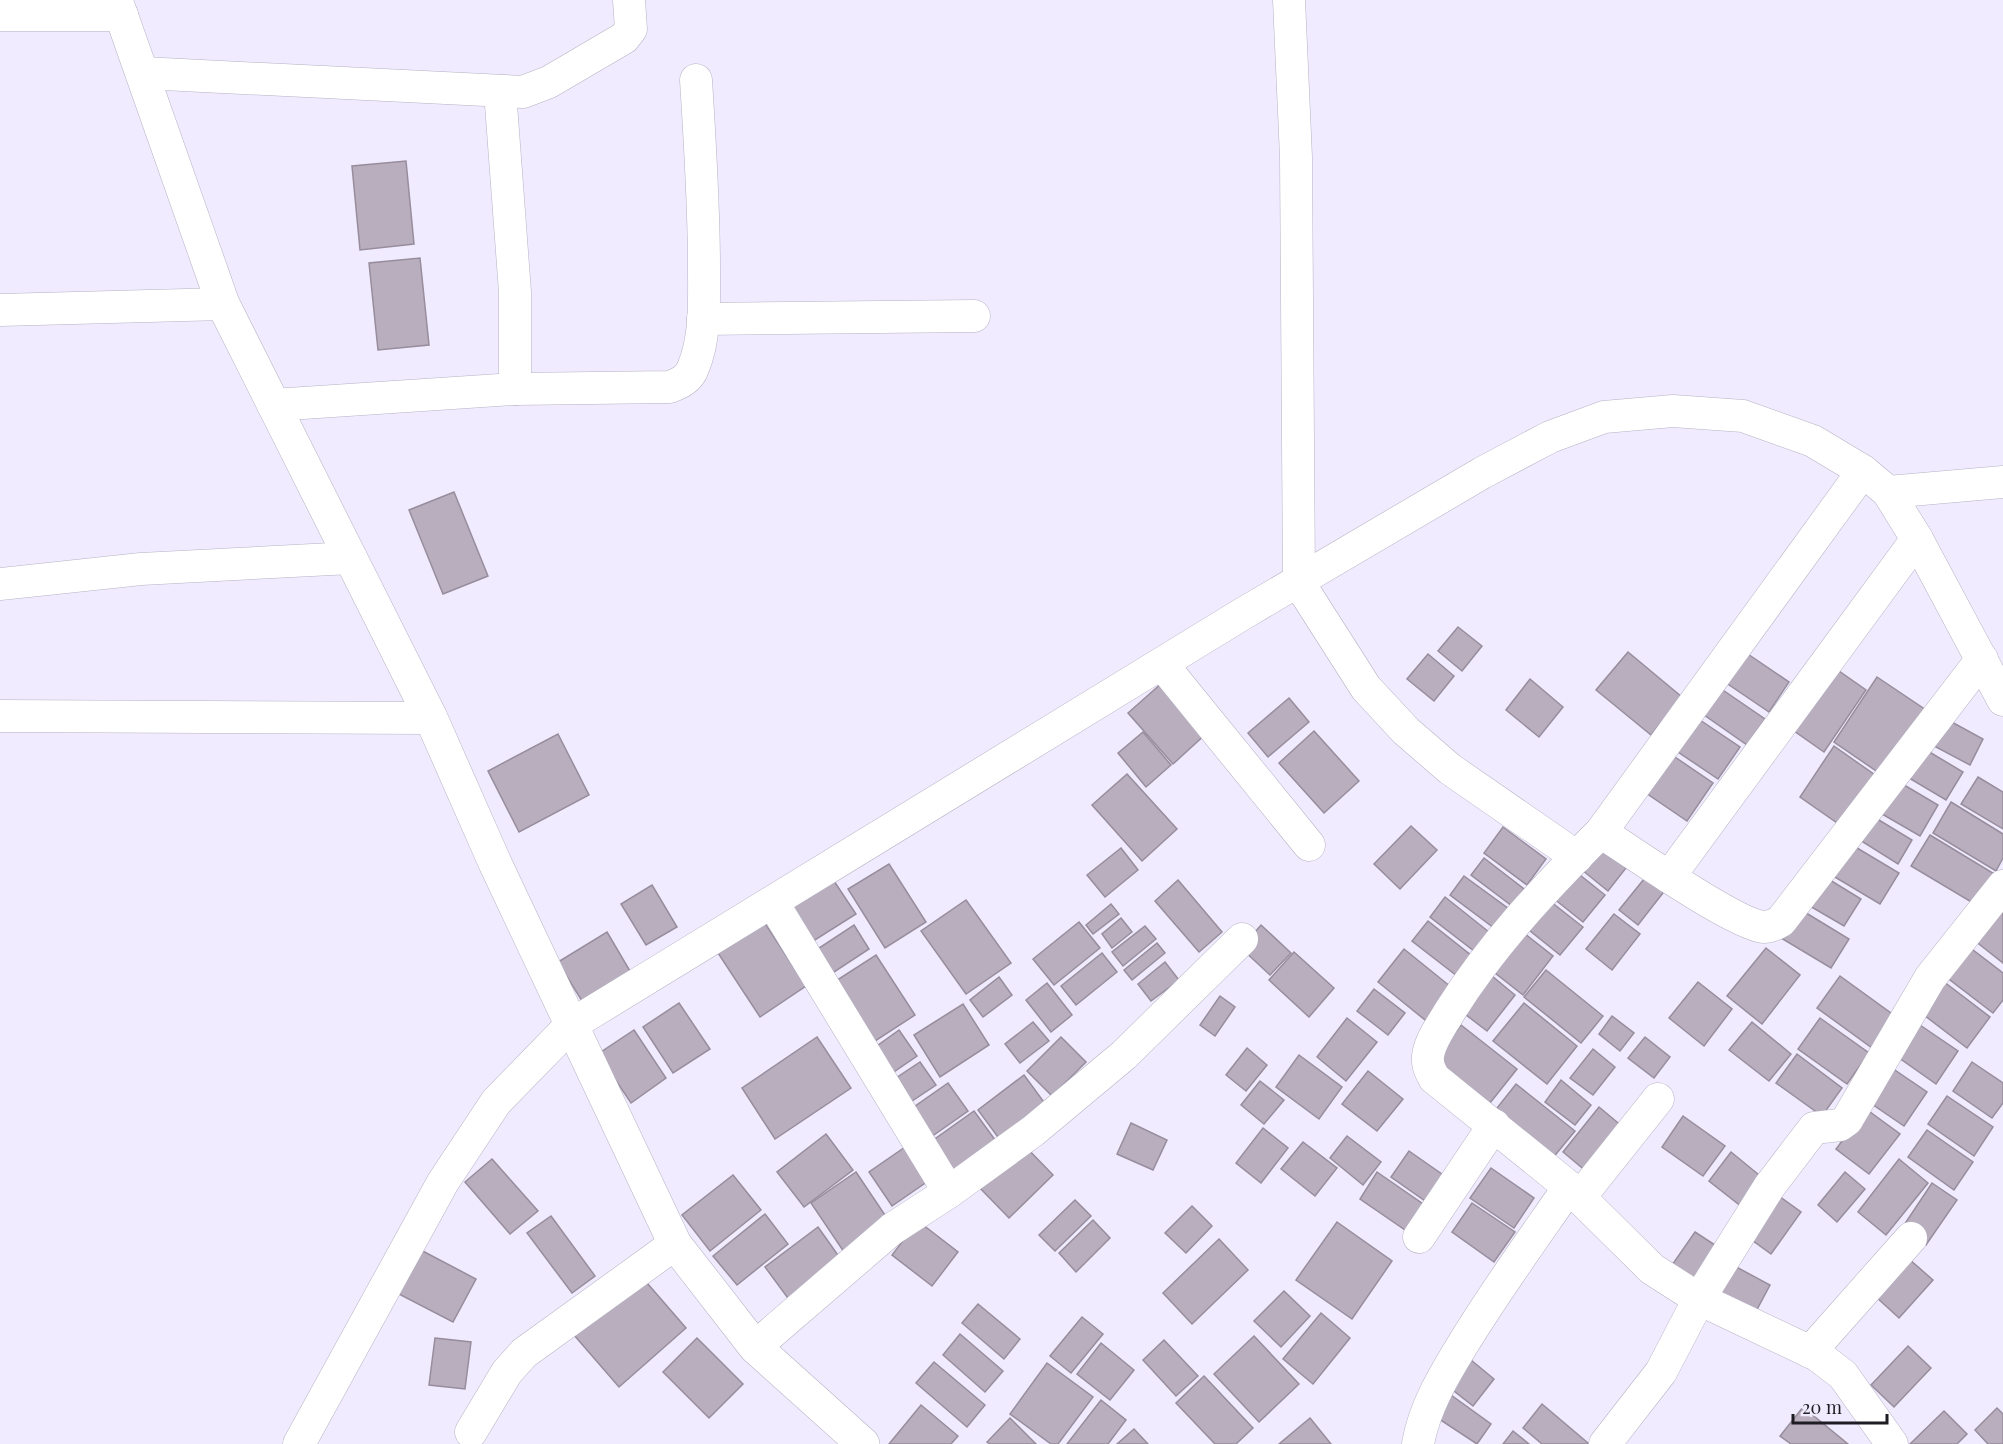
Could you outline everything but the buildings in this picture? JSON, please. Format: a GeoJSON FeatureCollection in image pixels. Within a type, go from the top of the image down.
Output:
{"type":"FeatureCollection","features":[{"type":"Feature","properties":{"kind":"street"},"geometry":{"type":"LineString","coordinates":[[142,72],[500,91],[534,89],[624,38],[631,29],[629,0]]}},
{"type":"Feature","properties":{"kind":"street"},"geometry":{"type":"LineString","coordinates":[[1289,0],[1296,157],[1299,583],[1366,688],[1407,731],[1450,769],[1576,857]]}},
{"type":"Feature","properties":{"kind":"street"},"geometry":{"type":"LineString","coordinates":[[0,15],[119,8],[205,260],[223,304],[431,718],[571,1025],[675,1244],[755,1347],[863,1444]]}},
{"type":"Feature","properties":{"kind":"street"},"geometry":{"type":"LineString","coordinates":[[273,405],[515,389],[670,387],[683,382],[693,370],[701,338],[702,319],[704,206],[696,80]]}},
{"type":"Feature","properties":{"kind":"street"},"geometry":{"type":"LineString","coordinates":[[500,91],[515,292],[515,389]]}},
{"type":"Feature","properties":{"kind":"street"},"geometry":{"type":"LineString","coordinates":[[0,310],[223,304]]}},
{"type":"Feature","properties":{"kind":"street"},"geometry":{"type":"LineString","coordinates":[[702,319],[974,316]]}},
{"type":"Feature","properties":{"kind":"street"},"geometry":{"type":"LineString","coordinates":[[299,1444],[443,1182],[496,1102],[571,1025],[1162,664],[1482,473],[1550,437],[1604,417],[1673,411],[1743,417],[1813,441],[1863,471],[1888,492],[1917,539],[2003,700]]}},
{"type":"Feature","properties":{"kind":"street"},"geometry":{"type":"LineString","coordinates":[[1863,471],[1601,832],[1511,927],[1463,991],[1433,1040],[1428,1066],[1434,1078],[1574,1192],[1653,1269],[1699,1299],[1810,1352],[1843,1375],[1892,1444]]}},
{"type":"Feature","properties":{"kind":"street"},"geometry":{"type":"LineString","coordinates":[[1888,492],[2003,483]]}},
{"type":"Feature","properties":{"kind":"street"},"geometry":{"type":"LineString","coordinates":[[1669,877],[1917,539]]}},
{"type":"Feature","properties":{"kind":"street"},"geometry":{"type":"LineString","coordinates":[[0,584],[141,569],[351,558]]}},
{"type":"Feature","properties":{"kind":"street"},"geometry":{"type":"LineString","coordinates":[[1601,832],[1669,877],[1748,922],[1764,927],[1781,921],[1982,659]]}},
{"type":"Feature","properties":{"kind":"street"},"geometry":{"type":"LineString","coordinates":[[1162,664],[1309,845]]}},
{"type":"Feature","properties":{"kind":"street"},"geometry":{"type":"LineString","coordinates":[[0,716],[431,718]]}},
{"type":"Feature","properties":{"kind":"street"},"geometry":{"type":"LineString","coordinates":[[1605,1444],[1661,1372],[1699,1299],[1769,1187],[1814,1128],[1840,1125],[1847,1120],[1930,978],[2003,886]]}},
{"type":"Feature","properties":{"kind":"street"},"geometry":{"type":"LineString","coordinates":[[772,903],[949,1192]]}},
{"type":"Feature","properties":{"kind":"street"},"geometry":{"type":"LineString","coordinates":[[755,1347],[892,1229],[949,1192],[1033,1131],[1124,1055],[1242,939]]}},
{"type":"Feature","properties":{"kind":"street"},"geometry":{"type":"LineString","coordinates":[[1418,1444],[1420,1429],[1439,1383],[1484,1310],[1574,1192],[1658,1099]]}},
{"type":"Feature","properties":{"kind":"street"},"geometry":{"type":"LineString","coordinates":[[1419,1237],[1494,1125]]}},
{"type":"Feature","properties":{"kind":"street"},"geometry":{"type":"LineString","coordinates":[[1810,1352],[1911,1238]]}},
{"type":"Feature","properties":{"kind":"street"},"geometry":{"type":"LineString","coordinates":[[475,1440],[507,1372],[524,1353],[675,1244]]}}]}
